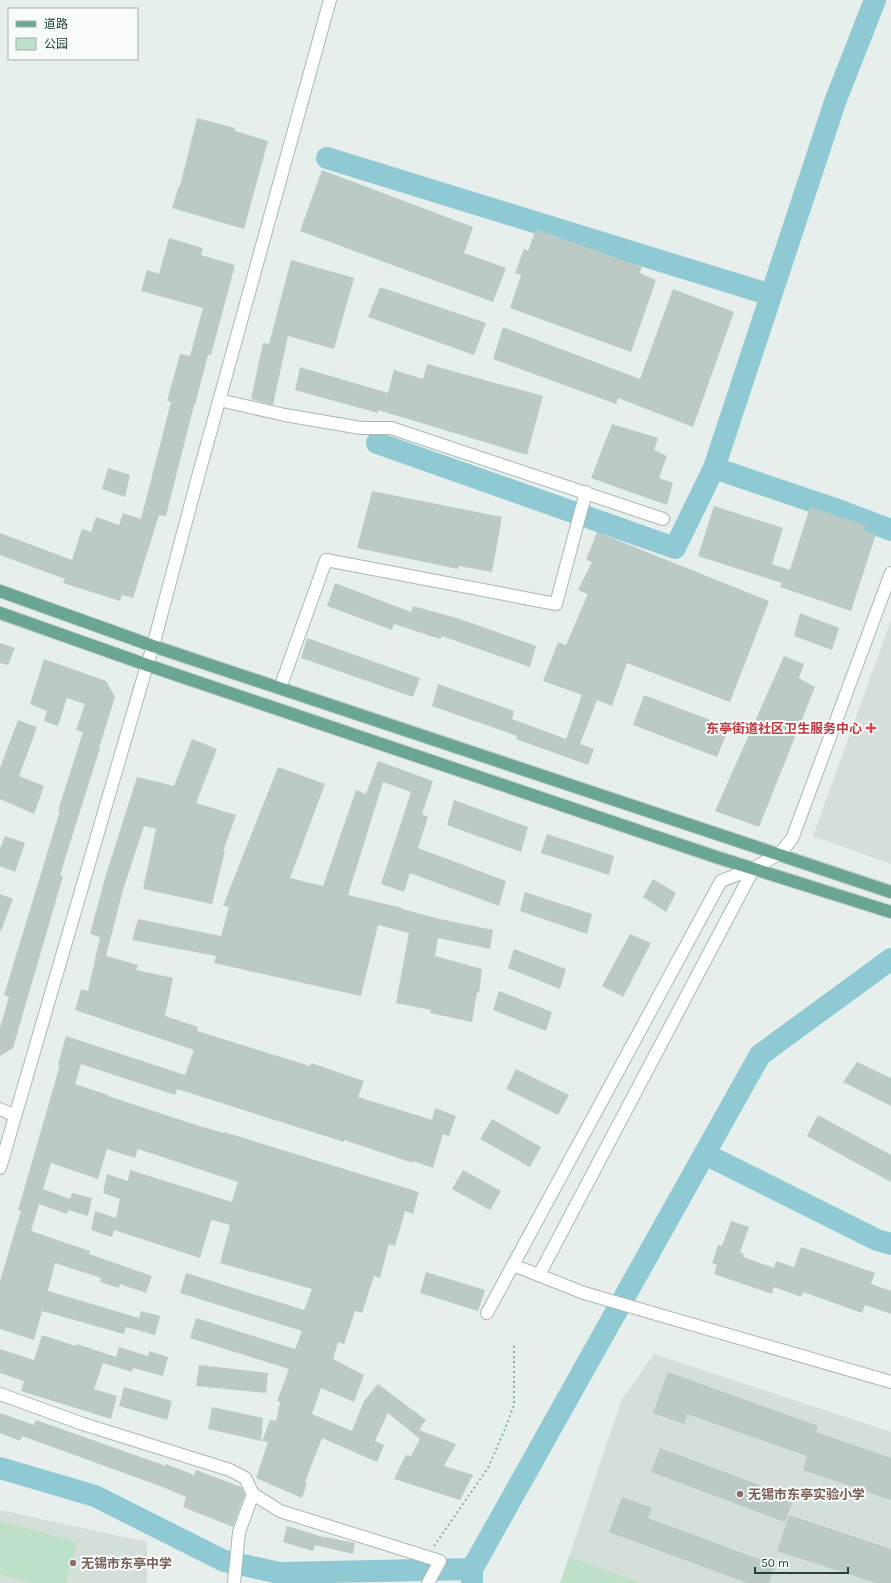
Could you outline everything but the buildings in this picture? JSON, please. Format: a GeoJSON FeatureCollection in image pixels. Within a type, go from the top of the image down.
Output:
{"type":"FeatureCollection","features":[{"type":"Feature","properties":{"kind":"main road"},"geometry":{"type":"LineString","coordinates":[[0,591],[153,646],[891,892]]}},
{"type":"Feature","properties":{"kind":"main road"},"geometry":{"type":"LineString","coordinates":[[0,613],[147,665],[716,857],[891,912]]}},
{"type":"Feature","properties":{"kind":"street"},"geometry":{"type":"LineString","coordinates":[[0,1168],[153,646],[219,400],[330,0]]}},
{"type":"Feature","properties":{"kind":"street"},"geometry":{"type":"LineString","coordinates":[[219,400],[285,416],[354,427],[390,428],[663,519]]}},
{"type":"Feature","properties":{"kind":"street"},"geometry":{"type":"LineString","coordinates":[[280,688],[326,560],[556,604],[586,493]]}},
{"type":"Feature","properties":{"kind":"street"},"geometry":{"type":"LineString","coordinates":[[488,1313],[721,881],[754,868],[779,854],[792,839],[891,573]]}},
{"type":"Feature","properties":{"kind":"street"},"geometry":{"type":"LineString","coordinates":[[539,1275],[754,868]]}},
{"type":"Feature","properties":{"kind":"street"},"geometry":{"type":"LineString","coordinates":[[0,1109],[15,1116]]}},
{"type":"Feature","properties":{"kind":"street"},"geometry":{"type":"LineString","coordinates":[[0,1115],[15,1116]]}},
{"type":"Feature","properties":{"kind":"street"},"geometry":{"type":"LineString","coordinates":[[514,1265],[584,1293],[662,1314],[891,1382]]}},
{"type":"Feature","properties":{"kind":"street"},"geometry":{"type":"LineString","coordinates":[[0,1394],[83,1424],[230,1470],[244,1478],[253,1494],[280,1510],[440,1561],[428,1583]]}},
{"type":"Feature","properties":{"kind":"street"},"geometry":{"type":"LineString","coordinates":[[235,1581],[239,1532],[253,1494]]}},
{"type":"Feature","properties":{"kind":"path"},"geometry":{"type":"LineString","coordinates":[[427,1557],[488,1468],[505,1429],[514,1405],[514,1346]]}},
{"type":"Feature","properties":{"kind":"shaded area","name":"东亭街道社区卫生服务中心"},"geometry":{"type":"Polygon","coordinates":[[[891,620],[891,864],[813,836],[891,620]]]}},
{"type":"Feature","properties":{"kind":"shaded area","name":"无锡市东亭实验小学"},"geometry":{"type":"Polygon","coordinates":[[[654,1354],[891,1432],[891,1583],[560,1583],[622,1399],[654,1354]]]}},
{"type":"Feature","properties":{"kind":"shaded area","name":"无锡市东亭中学"},"geometry":{"type":"Polygon","coordinates":[[[0,1510],[147,1542],[147,1583],[0,1583],[0,1510]]]}},
{"type":"Feature","properties":{"kind":"green space"},"geometry":{"type":"Polygon","coordinates":[[[0,1521],[77,1542],[66,1583],[32,1583],[0,1574],[0,1521]]]}},
{"type":"Feature","properties":{"kind":"green space"},"geometry":{"type":"Polygon","coordinates":[[[569,1557],[641,1583],[560,1583],[569,1557]]]}},
{"type":"Feature","properties":{"kind":"waterway"},"geometry":{"type":"LineString","coordinates":[[875,0],[835,102],[714,468],[838,510],[891,530]]}},
{"type":"Feature","properties":{"kind":"waterway"},"geometry":{"type":"LineString","coordinates":[[327,158],[771,295]]}},
{"type":"Feature","properties":{"kind":"waterway"},"geometry":{"type":"LineString","coordinates":[[377,443],[675,548],[714,468]]}},
{"type":"Feature","properties":{"kind":"waterway"},"geometry":{"type":"LineString","coordinates":[[472,1583],[472,1569],[760,1055],[891,959]]}},
{"type":"Feature","properties":{"kind":"waterway"},"geometry":{"type":"LineString","coordinates":[[705,1154],[877,1240],[891,1244]]}},
{"type":"Feature","properties":{"kind":"waterway"},"geometry":{"type":"LineString","coordinates":[[0,1468],[95,1496],[224,1561],[280,1573],[472,1569]]}},
{"type":"Feature","properties":{"kind":"place","name":"东亭街道社区卫生服务中心"},"geometry":{"type":"Point","coordinates":[871,728]}},
{"type":"Feature","properties":{"kind":"place","name":"无锡市东亭实验小学"},"geometry":{"type":"Point","coordinates":[740,1494]}},
{"type":"Feature","properties":{"kind":"place","name":"无锡市东亭中学"},"geometry":{"type":"Point","coordinates":[73,1563]}}]}
